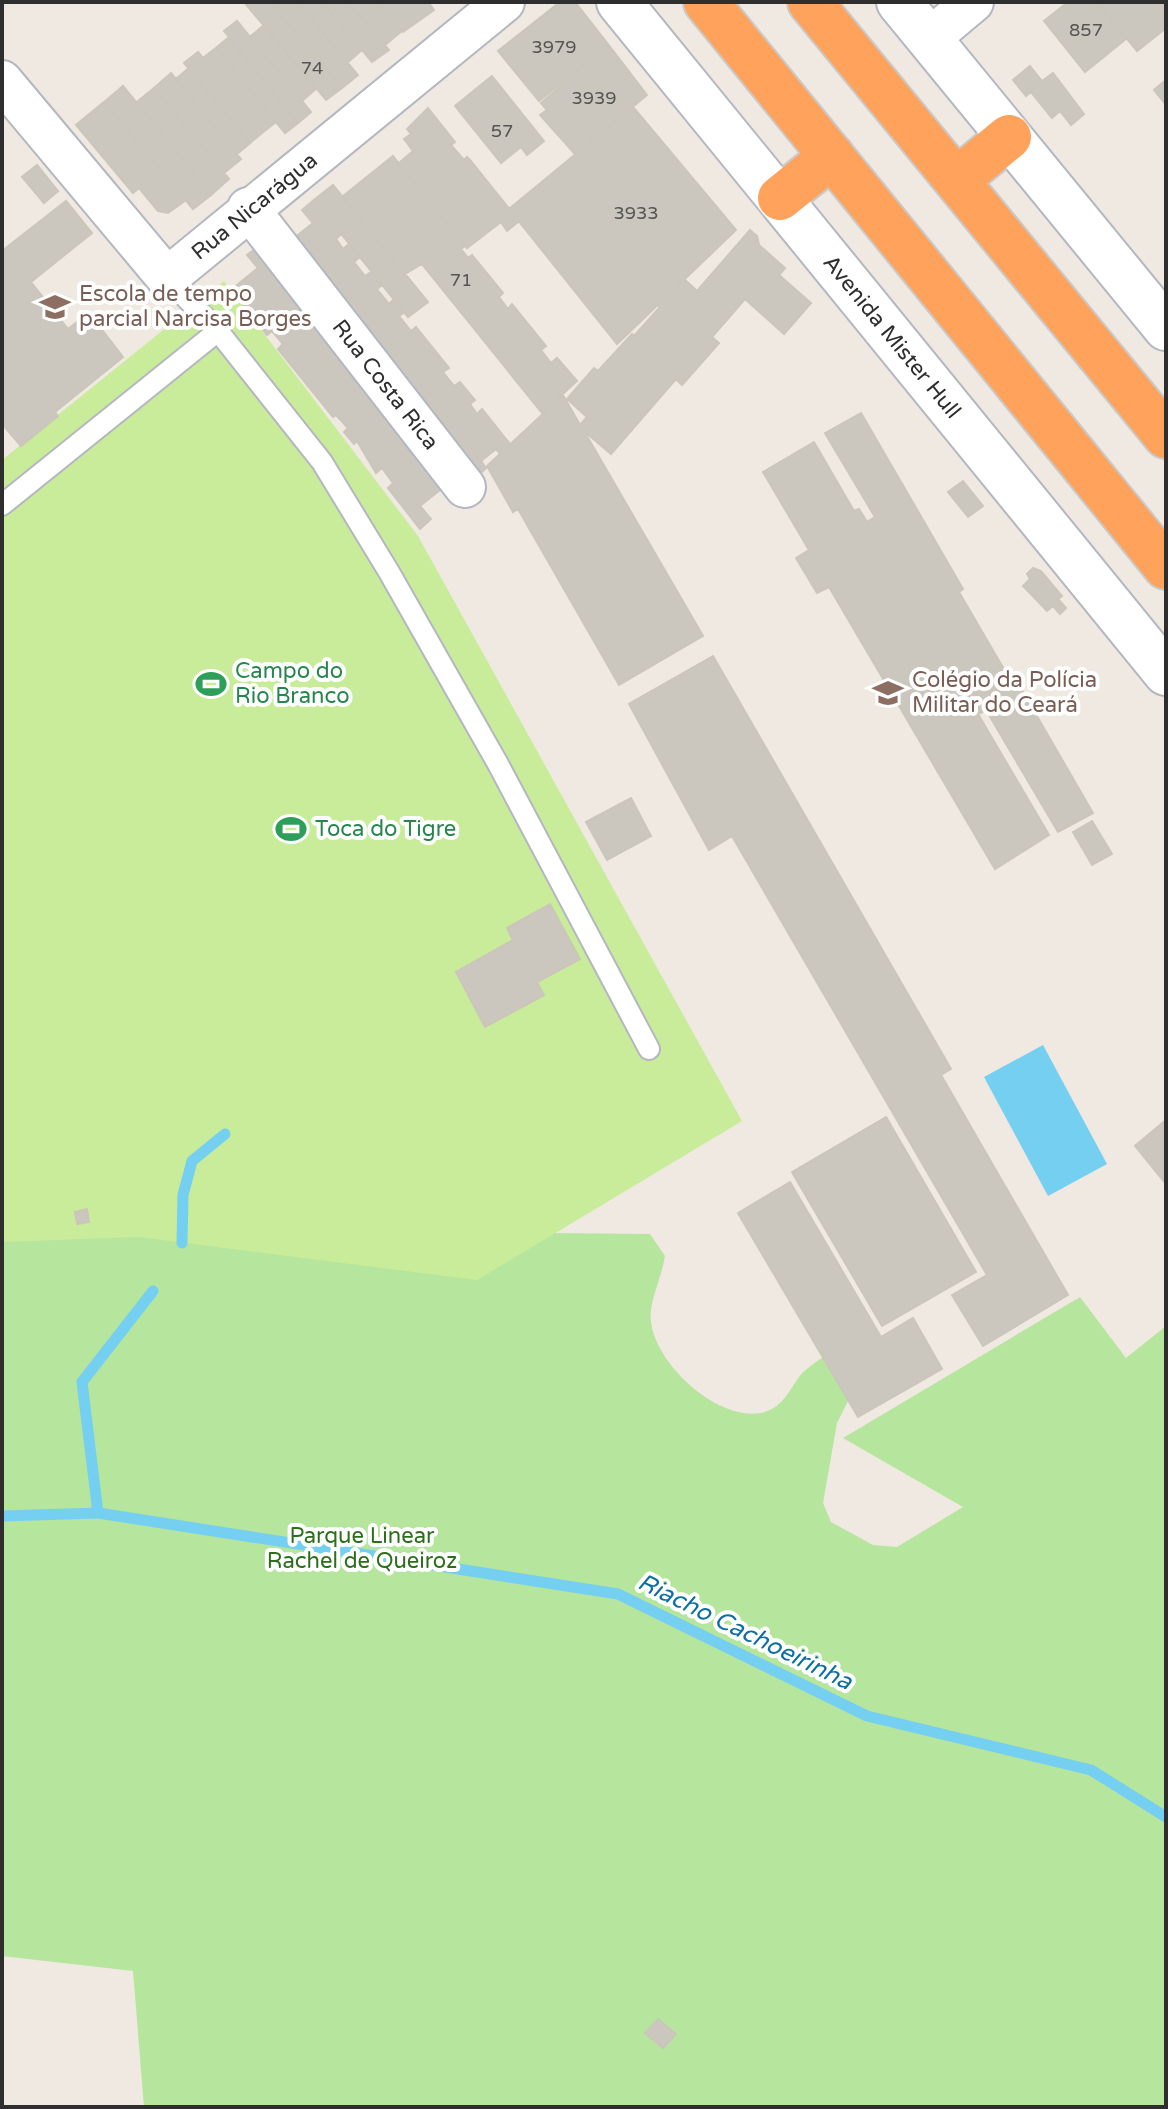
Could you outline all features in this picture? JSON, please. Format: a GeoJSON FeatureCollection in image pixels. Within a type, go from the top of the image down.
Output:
{"type":"FeatureCollection","features":[{"type":"Feature","properties":{"kind":"highway"},"geometry":{"type":"LineString","coordinates":[[706,2],[1166,567]]}},
{"type":"Feature","properties":{"kind":"highway"},"geometry":{"type":"LineString","coordinates":[[810,2],[1166,436]]}},
{"type":"Feature","properties":{"kind":"highway"},"geometry":{"type":"LineString","coordinates":[[957,180],[1009,137]]}},
{"type":"Feature","properties":{"kind":"highway"},"geometry":{"type":"LineString","coordinates":[[780,198],[832,156]]}},
{"type":"Feature","properties":{"kind":"main road","name":"Avenida Mister Hull"},"geometry":{"type":"LineString","coordinates":[[619,2],[1166,673]]}},
{"type":"Feature","properties":{"kind":"main road"},"geometry":{"type":"LineString","coordinates":[[899,2],[1166,328]]}},
{"type":"Feature","properties":{"kind":"street","name":"Rua Nicarágua"},"geometry":{"type":"LineString","coordinates":[[167,278],[248,208],[504,2]]}},
{"type":"Feature","properties":{"kind":"street"},"geometry":{"type":"LineString","coordinates":[[929,39],[973,2]]}},
{"type":"Feature","properties":{"kind":"street"},"geometry":{"type":"LineString","coordinates":[[2,81],[167,278]]}},
{"type":"Feature","properties":{"kind":"street","name":"Rua Costa Rica"},"geometry":{"type":"LineString","coordinates":[[248,208],[465,487]]}},
{"type":"Feature","properties":{"kind":"lane"},"geometry":{"type":"LineString","coordinates":[[167,278],[218,331],[322,462],[389,572],[498,764],[649,1049]]}},
{"type":"Feature","properties":{"kind":"lane"},"geometry":{"type":"LineString","coordinates":[[2,505],[218,331]]}},
{"type":"Feature","properties":{"kind":"green space","name":"Toca do Tigre"},"geometry":{"type":"Polygon","coordinates":[[[224,281],[418,536],[742,1121],[477,1280],[139,1237],[2,1242],[2,460],[224,281]]]}},
{"type":"Feature","properties":{"kind":"green space","name":"Parque Linear Rachel de Queiroz"},"geometry":{"type":"Polygon","coordinates":[[[2,1029],[548,1233],[650,1234],[665,1256],[652,1304],[652,1328],[659,1347],[671,1365],[704,1396],[742,1413],[767,1411],[779,1404],[801,1374],[823,1357],[850,1397],[837,1423],[823,1503],[831,1522],[873,1545],[897,1547],[963,1507],[843,1438],[1080,1297],[1126,1358],[1166,1326],[1166,2107],[144,2107],[133,1971],[2,1956],[2,1029]]]}},
{"type":"Feature","properties":{"kind":"water"},"geometry":{"type":"Polygon","coordinates":[[[1043,1045],[1107,1164],[1048,1196],[984,1077],[1043,1045]]]}},
{"type":"Feature","properties":{"kind":"building"},"geometry":{"type":"Polygon","coordinates":[[[244,2],[270,2],[342,88],[326,100],[244,2]]]}},
{"type":"Feature","properties":{"kind":"building"},"geometry":{"type":"Polygon","coordinates":[[[270,2],[297,2],[358,75],[342,88],[270,2]]]}},
{"type":"Feature","properties":{"kind":"building"},"geometry":{"type":"Polygon","coordinates":[[[297,2],[322,2],[362,50],[348,62],[297,2]]]}},
{"type":"Feature","properties":{"kind":"building"},"geometry":{"type":"Polygon","coordinates":[[[322,2],[348,2],[389,50],[372,62],[322,2]]]}},
{"type":"Feature","properties":{"kind":"building"},"geometry":{"type":"Polygon","coordinates":[[[348,2],[377,2],[402,31],[385,45],[348,2]]]}},
{"type":"Feature","properties":{"kind":"building"},"geometry":{"type":"Polygon","coordinates":[[[377,2],[428,2],[434,10],[403,32],[377,2]]]}},
{"type":"Feature","properties":{"kind":"building"},"geometry":{"type":"Polygon","coordinates":[[[560,2],[575,2],[608,44],[539,101],[498,51],[560,2]]]}},
{"type":"Feature","properties":{"kind":"building"},"geometry":{"type":"Polygon","coordinates":[[[1068,2],[1097,2],[1127,38],[1085,72],[1044,21],[1068,2]]]}},
{"type":"Feature","properties":{"kind":"building"},"geometry":{"type":"Polygon","coordinates":[[[1097,2],[1165,2],[1166,28],[1137,51],[1097,2]]]}},
{"type":"Feature","properties":{"kind":"building"},"geometry":{"type":"Polygon","coordinates":[[[237,21],[311,112],[298,123],[224,31],[237,21]]]}},
{"type":"Feature","properties":{"kind":"building"},"geometry":{"type":"Polygon","coordinates":[[[264,25],[317,88],[302,101],[250,37],[264,25]]]}},
{"type":"Feature","properties":{"kind":"building"},"geometry":{"type":"Polygon","coordinates":[[[228,38],[298,123],[285,133],[216,48],[228,38]]]}},
{"type":"Feature","properties":{"kind":"building"},"geometry":{"type":"Polygon","coordinates":[[[608,44],[647,95],[575,154],[540,115],[547,110],[541,103],[608,44]]]}},
{"type":"Feature","properties":{"kind":"building"},"geometry":{"type":"Polygon","coordinates":[[[216,48],[276,122],[263,132],[203,58],[216,48]]]}},
{"type":"Feature","properties":{"kind":"building"},"geometry":{"type":"Polygon","coordinates":[[[198,52],[263,132],[250,143],[184,63],[198,52]]]}},
{"type":"Feature","properties":{"kind":"building"},"geometry":{"type":"Polygon","coordinates":[[[1030,66],[1042,81],[1053,73],[1084,114],[1071,125],[1060,111],[1052,118],[1031,92],[1026,96],[1013,80],[1030,66]]]}},
{"type":"Feature","properties":{"kind":"building"},"geometry":{"type":"Polygon","coordinates":[[[189,68],[250,143],[237,154],[176,79],[189,68]]]}},
{"type":"Feature","properties":{"kind":"building"},"geometry":{"type":"Polygon","coordinates":[[[171,73],[241,159],[224,173],[154,88],[171,73]]]}},
{"type":"Feature","properties":{"kind":"building"},"geometry":{"type":"Polygon","coordinates":[[[492,76],[544,141],[527,155],[521,147],[501,163],[455,106],[492,76]]]}},
{"type":"Feature","properties":{"kind":"building"},"geometry":{"type":"Polygon","coordinates":[[[1166,80],[1166,105],[1154,90],[1166,80]]]}},
{"type":"Feature","properties":{"kind":"building"},"geometry":{"type":"Polygon","coordinates":[[[123,86],[211,195],[193,209],[104,102],[123,86]]]}},
{"type":"Feature","properties":{"kind":"building"},"geometry":{"type":"Polygon","coordinates":[[[154,88],[229,179],[211,195],[137,102],[154,88]]]}},
{"type":"Feature","properties":{"kind":"building"},"geometry":{"type":"Polygon","coordinates":[[[104,102],[186,200],[168,213],[158,211],[139,188],[133,193],[76,125],[104,102]]]}},
{"type":"Feature","properties":{"kind":"building"},"geometry":{"type":"Polygon","coordinates":[[[633,107],[736,230],[617,344],[509,209],[633,107]]]}},
{"type":"Feature","properties":{"kind":"building"},"geometry":{"type":"Polygon","coordinates":[[[428,108],[455,142],[451,145],[464,160],[467,157],[470,160],[519,221],[507,231],[501,222],[467,248],[399,163],[413,151],[404,139],[411,134],[407,129],[428,108]]]}},
{"type":"Feature","properties":{"kind":"building"},"geometry":{"type":"Polygon","coordinates":[[[393,156],[465,246],[461,249],[468,258],[472,255],[503,293],[499,297],[508,309],[512,304],[546,346],[541,350],[551,363],[557,358],[577,381],[542,413],[422,264],[405,274],[342,197],[393,156]]]}},
{"type":"Feature","properties":{"kind":"building"},"geometry":{"type":"Polygon","coordinates":[[[37,165],[58,191],[44,203],[22,177],[37,165]]]}},
{"type":"Feature","properties":{"kind":"building"},"geometry":{"type":"Polygon","coordinates":[[[333,185],[428,302],[408,317],[314,200],[333,185]]]}},
{"type":"Feature","properties":{"kind":"building"},"geometry":{"type":"Polygon","coordinates":[[[314,200],[341,234],[336,239],[343,249],[349,244],[360,257],[354,262],[365,276],[371,272],[382,285],[377,289],[389,304],[394,299],[405,312],[399,316],[411,331],[416,327],[449,368],[443,372],[454,386],[460,382],[475,400],[470,404],[477,414],[482,409],[510,444],[500,454],[496,449],[481,461],[486,468],[471,482],[284,246],[313,223],[302,210],[314,200]]]}},
{"type":"Feature","properties":{"kind":"building"},"geometry":{"type":"Polygon","coordinates":[[[66,201],[92,233],[31,282],[68,329],[89,313],[123,357],[55,412],[58,416],[21,446],[2,424],[2,251],[66,201]]]}},
{"type":"Feature","properties":{"kind":"building"},"geometry":{"type":"Polygon","coordinates":[[[750,230],[757,236],[759,245],[785,268],[779,275],[811,303],[784,334],[745,299],[712,337],[719,343],[682,385],[676,379],[611,454],[584,431],[703,636],[619,685],[518,509],[513,512],[487,466],[563,395],[580,425],[587,417],[567,399],[594,368],[598,371],[632,334],[634,336],[660,307],[658,305],[684,279],[697,291],[750,230]]]}},
{"type":"Feature","properties":{"kind":"building"},"geometry":{"type":"Polygon","coordinates":[[[258,247],[451,481],[420,506],[431,519],[420,529],[388,488],[393,483],[382,468],[376,473],[357,441],[354,444],[344,432],[348,428],[336,415],[333,417],[278,349],[283,344],[272,331],[267,335],[231,290],[258,268],[247,255],[258,247]]]}},
{"type":"Feature","properties":{"kind":"building"},"geometry":{"type":"Polygon","coordinates":[[[861,413],[963,589],[959,592],[1005,671],[1009,668],[1093,813],[1058,832],[986,710],[978,714],[1049,835],[995,869],[829,587],[817,593],[796,558],[809,550],[763,472],[814,442],[854,511],[859,509],[867,522],[875,517],[825,433],[861,413]]]}},
{"type":"Feature","properties":{"kind":"building"},"geometry":{"type":"Polygon","coordinates":[[[963,481],[983,506],[968,517],[948,492],[963,481]]]}},
{"type":"Feature","properties":{"kind":"building"},"geometry":{"type":"Polygon","coordinates":[[[1033,568],[1041,571],[1062,596],[1058,599],[1066,608],[1060,614],[1053,606],[1047,611],[1023,586],[1030,579],[1027,574],[1033,568]]]}},
{"type":"Feature","properties":{"kind":"building"},"geometry":{"type":"Polygon","coordinates":[[[713,656],[951,1069],[941,1075],[1068,1295],[983,1346],[952,1295],[987,1275],[732,836],[709,850],[629,704],[713,656]]]}},
{"type":"Feature","properties":{"kind":"building"},"geometry":{"type":"Polygon","coordinates":[[[631,798],[651,836],[607,860],[586,822],[631,798]]]}},
{"type":"Feature","properties":{"kind":"building"},"geometry":{"type":"Polygon","coordinates":[[[1092,821],[1112,854],[1092,865],[1073,832],[1092,821]]]}},
{"type":"Feature","properties":{"kind":"building"},"geometry":{"type":"Polygon","coordinates":[[[550,904],[580,959],[537,982],[544,995],[485,1027],[456,972],[513,940],[507,928],[550,904]]]}},
{"type":"Feature","properties":{"kind":"building"},"geometry":{"type":"Polygon","coordinates":[[[886,1117],[976,1272],[882,1326],[792,1172],[886,1117]]]}},
{"type":"Feature","properties":{"kind":"building"},"geometry":{"type":"Polygon","coordinates":[[[1166,1120],[1166,1184],[1135,1146],[1166,1120]]]}},
{"type":"Feature","properties":{"kind":"building"},"geometry":{"type":"Polygon","coordinates":[[[790,1182],[881,1337],[913,1318],[942,1369],[858,1417],[738,1213],[790,1182]]]}},
{"type":"Feature","properties":{"kind":"building"},"geometry":{"type":"Polygon","coordinates":[[[87,1209],[89,1222],[77,1224],[75,1212],[87,1209]]]}},
{"type":"Feature","properties":{"kind":"building"},"geometry":{"type":"Polygon","coordinates":[[[658,2019],[676,2034],[663,2048],[645,2033],[658,2019]]]}},
{"type":"Feature","properties":{"kind":"waterway"},"geometry":{"type":"LineString","coordinates":[[182,1243],[183,1195],[192,1161],[225,1134]]}},
{"type":"Feature","properties":{"kind":"waterway"},"geometry":{"type":"LineString","coordinates":[[98,1513],[82,1382],[153,1291]]}},
{"type":"Feature","properties":{"kind":"waterway","name":"Riacho Cachoeirinha"},"geometry":{"type":"LineString","coordinates":[[2,1516],[98,1513],[618,1594],[867,1716],[1091,1770],[1166,1817]]}},
{"type":"Feature","properties":{"kind":"place","name":"Escola de tempo parcial Narcisa Borges"},"geometry":{"type":"Point","coordinates":[55,307]}},
{"type":"Feature","properties":{"kind":"place","name":"Campo do Rio Branco"},"geometry":{"type":"Point","coordinates":[211,684]}},
{"type":"Feature","properties":{"kind":"place","name":"Colégio da Polícia Militar do Ceará"},"geometry":{"type":"Point","coordinates":[888,693]}},
{"type":"Feature","properties":{"kind":"place","name":"Toca do Tigre"},"geometry":{"type":"Point","coordinates":[291,829]}}]}
